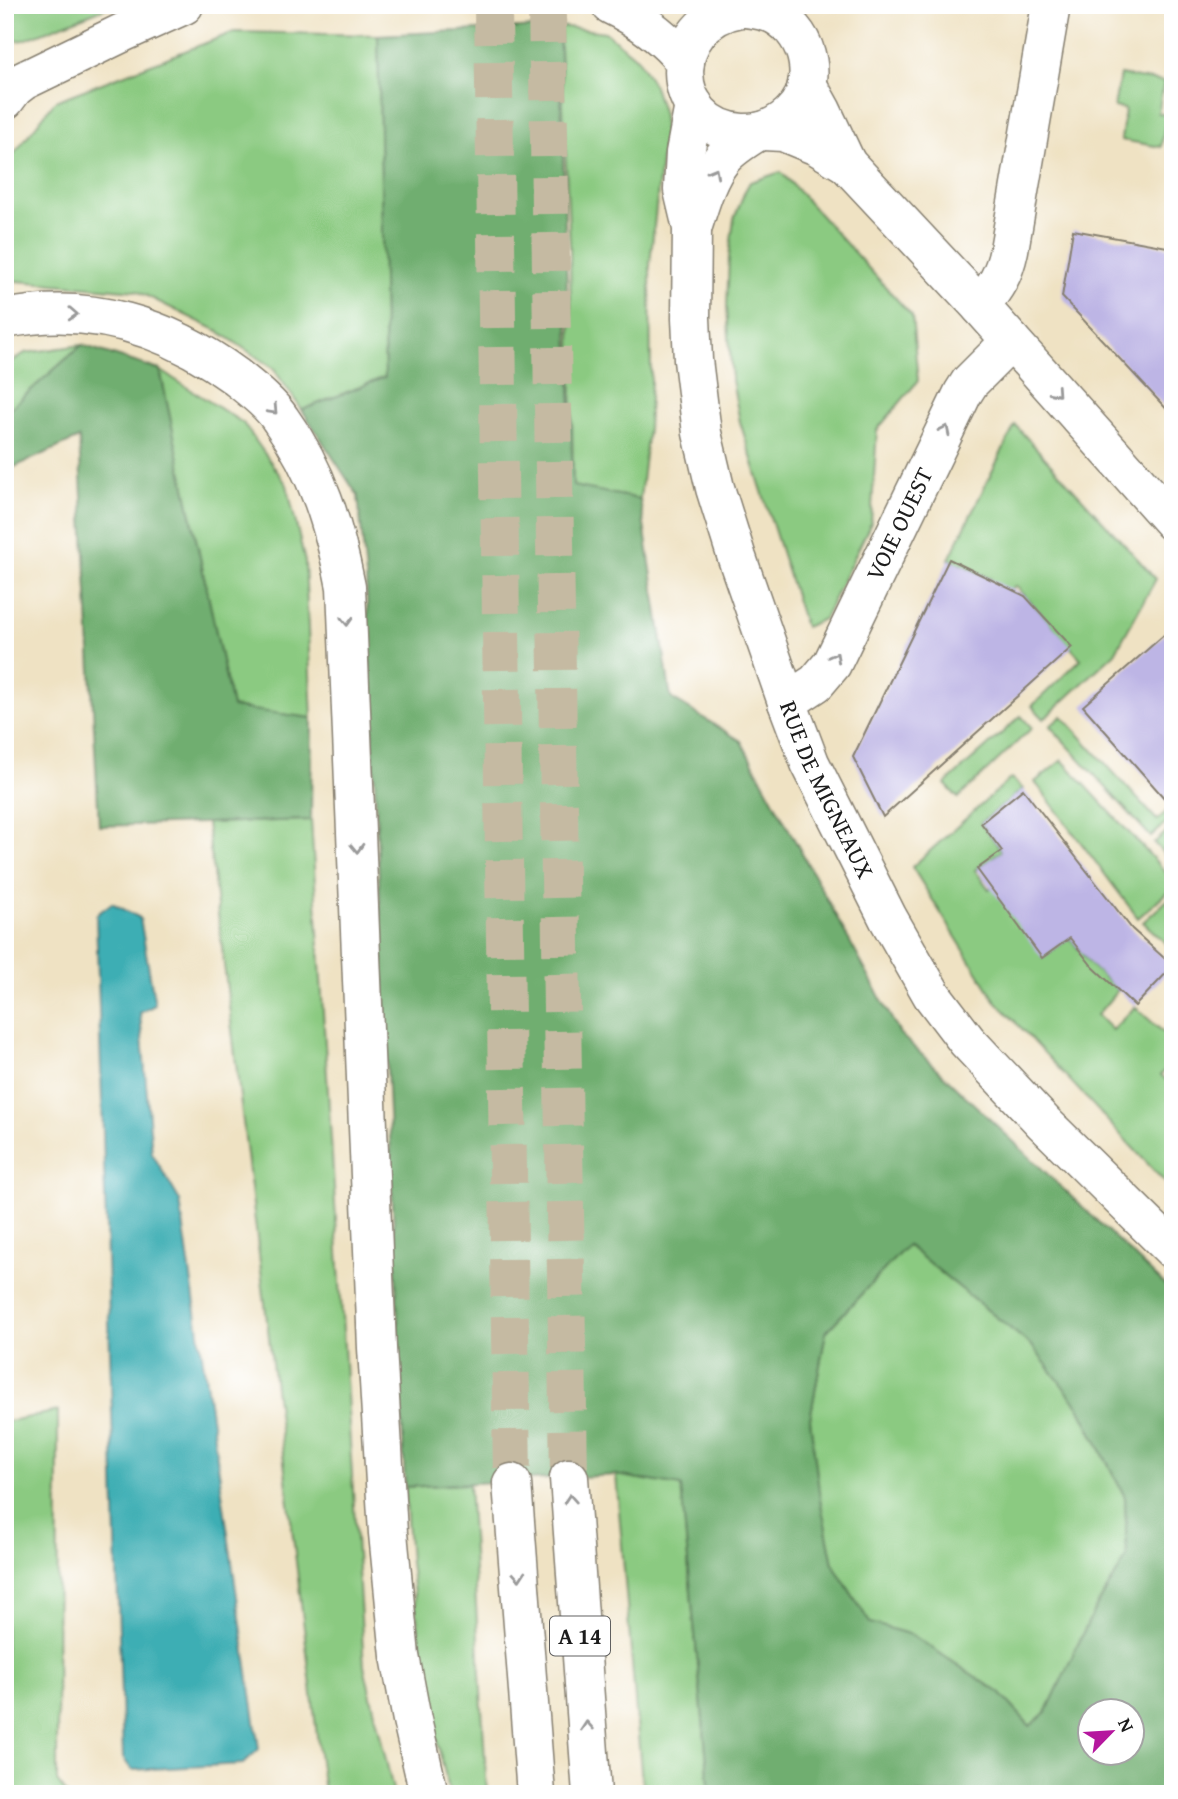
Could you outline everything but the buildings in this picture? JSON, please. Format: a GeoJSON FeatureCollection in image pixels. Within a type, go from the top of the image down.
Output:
{"type":"FeatureCollection","features":[{"type":"Feature","properties":{"kind":"main road"},"geometry":{"type":"LineString","coordinates":[[11,88],[184,5]]}},
{"type":"Feature","properties":{"kind":"main road"},"geometry":{"type":"LineString","coordinates":[[611,5],[656,32],[685,62],[691,42],[701,28],[716,16],[735,7],[760,10],[777,16],[791,27],[806,51],[809,69],[807,84],[847,164]]}},
{"type":"Feature","properties":{"kind":"main road"},"geometry":{"type":"LineString","coordinates":[[980,306],[995,288],[1006,265],[1051,5]]}},
{"type":"Feature","properties":{"kind":"main road","name":"RUE DE MIGNEAUX"},"geometry":{"type":"LineString","coordinates":[[685,62],[685,82],[694,105],[685,153],[683,190],[692,228],[692,360],[702,433],[715,488],[737,558],[810,763],[888,918],[932,995],[967,1041],[992,1068],[1173,1250]]}},
{"type":"Feature","properties":{"kind":"main road","name":"RUE DE MIGNEAUX"},"geometry":{"type":"LineString","coordinates":[[692,228],[713,172],[722,159],[737,144],[780,123],[794,111],[804,96],[807,84]]}},
{"type":"Feature","properties":{"kind":"main road"},"geometry":{"type":"LineString","coordinates":[[694,105],[705,118],[723,129],[736,132],[783,132],[817,146],[847,164],[980,306],[1173,522]]}},
{"type":"Feature","properties":{"kind":"main road"},"geometry":{"type":"LineString","coordinates":[[5,318],[42,313],[103,316],[143,327],[182,343],[218,364],[252,389],[279,417],[316,480],[332,525],[346,587],[377,1348],[388,1532],[400,1656],[429,1794]]}},
{"type":"Feature","properties":{"kind":"main road","name":"VOIE OUEST"},"geometry":{"type":"LineString","coordinates":[[787,702],[816,683],[832,664],[963,393],[1011,341]]}},
{"type":"Feature","properties":{"kind":"main road","name":"A 14"},"geometry":{"type":"LineString","coordinates":[[569,1478],[592,1794]]}},
{"type":"Feature","properties":{"kind":"main road","name":"A 14"},"geometry":{"type":"LineString","coordinates":[[512,1483],[536,1794]]}},
{"type":"Feature","properties":{"kind":"green space"},"geometry":{"type":"Polygon","coordinates":[[[5,5],[113,5],[24,40],[5,42],[5,5]]]}},
{"type":"Feature","properties":{"kind":"green space"},"geometry":{"type":"Polygon","coordinates":[[[559,26],[605,32],[638,59],[654,86],[663,115],[664,133],[650,264],[651,382],[640,499],[573,487],[570,246],[559,26]]]}},
{"type":"Feature","properties":{"kind":"green space"},"geometry":{"type":"Polygon","coordinates":[[[559,26],[573,486],[640,499],[671,698],[741,741],[900,1034],[1173,1293],[1173,1794],[710,1794],[681,1486],[616,1475],[405,1487],[366,576],[358,496],[302,410],[385,377],[378,35],[559,26]],[[907,1245],[826,1332],[810,1419],[820,1499],[833,1564],[870,1623],[912,1635],[1000,1693],[1030,1726],[1047,1711],[1093,1612],[1127,1557],[1125,1497],[1079,1407],[1032,1346],[907,1245]]]}},
{"type":"Feature","properties":{"kind":"green space"},"geometry":{"type":"Polygon","coordinates":[[[234,32],[378,35],[385,377],[302,410],[273,368],[218,331],[137,291],[5,280],[10,159],[55,101],[234,32]]]}},
{"type":"Feature","properties":{"kind":"green space"},"geometry":{"type":"Polygon","coordinates":[[[1120,75],[1164,82],[1158,113],[1167,115],[1161,147],[1121,140],[1125,109],[1114,107],[1120,75]]]}},
{"type":"Feature","properties":{"kind":"green space"},"geometry":{"type":"Polygon","coordinates":[[[781,172],[912,316],[918,381],[877,430],[871,523],[824,619],[805,627],[740,422],[732,380],[727,307],[734,219],[745,191],[750,182],[781,172]]]}},
{"type":"Feature","properties":{"kind":"green space"},"geometry":{"type":"Polygon","coordinates":[[[82,345],[5,413],[5,366],[25,353],[82,345]]]}},
{"type":"Feature","properties":{"kind":"green space"},"geometry":{"type":"Polygon","coordinates":[[[82,345],[160,370],[232,707],[312,718],[311,820],[99,826],[79,438],[14,467],[5,478],[5,413],[82,345]]]}},
{"type":"Feature","properties":{"kind":"green space"},"geometry":{"type":"Polygon","coordinates":[[[160,370],[243,423],[287,485],[305,562],[312,718],[232,708],[160,370]]]}},
{"type":"Feature","properties":{"kind":"green space"},"geometry":{"type":"Polygon","coordinates":[[[1015,425],[1156,579],[1115,653],[1044,719],[1032,706],[1081,659],[1016,586],[991,607],[982,602],[991,579],[949,559],[1015,425]]]}},
{"type":"Feature","properties":{"kind":"green space"},"geometry":{"type":"Polygon","coordinates":[[[1021,716],[1032,728],[958,798],[945,784],[1021,716]]]}},
{"type":"Feature","properties":{"kind":"green space"},"geometry":{"type":"Polygon","coordinates":[[[1062,716],[1157,820],[1173,806],[1173,817],[1151,837],[1050,726],[1062,716]]]}},
{"type":"Feature","properties":{"kind":"green space"},"geometry":{"type":"Polygon","coordinates":[[[1062,760],[1173,880],[1173,887],[1138,918],[1035,782],[1062,760]]]}},
{"type":"Feature","properties":{"kind":"green space"},"geometry":{"type":"Polygon","coordinates":[[[1011,778],[1023,789],[981,823],[1002,851],[975,870],[989,889],[1016,869],[1042,957],[1070,938],[1092,966],[1118,990],[1097,1015],[1112,1030],[1135,1007],[1173,1041],[1173,1061],[1161,1075],[1173,1086],[1173,1191],[995,1000],[912,867],[1011,778]]]}},
{"type":"Feature","properties":{"kind":"green space"},"geometry":{"type":"Polygon","coordinates":[[[311,820],[364,1666],[394,1794],[324,1794],[207,823],[311,820]]]}},
{"type":"Feature","properties":{"kind":"green space"},"geometry":{"type":"Polygon","coordinates":[[[1173,826],[1173,864],[1154,843],[1173,826]]]}},
{"type":"Feature","properties":{"kind":"green space"},"geometry":{"type":"Polygon","coordinates":[[[1173,895],[1173,950],[1143,922],[1173,895]]]}},
{"type":"Feature","properties":{"kind":"green space"},"geometry":{"type":"Polygon","coordinates":[[[907,1245],[1032,1346],[1079,1407],[1125,1497],[1127,1558],[1093,1612],[1047,1711],[1030,1726],[1000,1693],[912,1635],[870,1623],[833,1564],[820,1499],[810,1419],[826,1332],[907,1245]]]}},
{"type":"Feature","properties":{"kind":"green space"},"geometry":{"type":"Polygon","coordinates":[[[58,1411],[57,1781],[67,1794],[5,1794],[5,1422],[58,1411]]]}},
{"type":"Feature","properties":{"kind":"green space"},"geometry":{"type":"Polygon","coordinates":[[[616,1475],[681,1486],[710,1794],[643,1794],[616,1475]]]}},
{"type":"Feature","properties":{"kind":"green space"},"geometry":{"type":"Polygon","coordinates":[[[469,1484],[487,1794],[450,1794],[438,1745],[419,1632],[410,1563],[405,1487],[469,1484]]]}},
{"type":"Feature","properties":{"kind":"water"},"geometry":{"type":"Polygon","coordinates":[[[112,903],[140,918],[155,1005],[140,1013],[152,1153],[180,1201],[259,1749],[243,1764],[132,1770],[123,1758],[96,915],[112,903]]]}},
{"type":"Feature","properties":{"kind":"tunnel"},"geometry":{"type":"LineString","coordinates":[[493,5],[512,1483]]}},
{"type":"Feature","properties":{"kind":"tunnel"},"geometry":{"type":"LineString","coordinates":[[547,5],[569,1478]]}}]}
